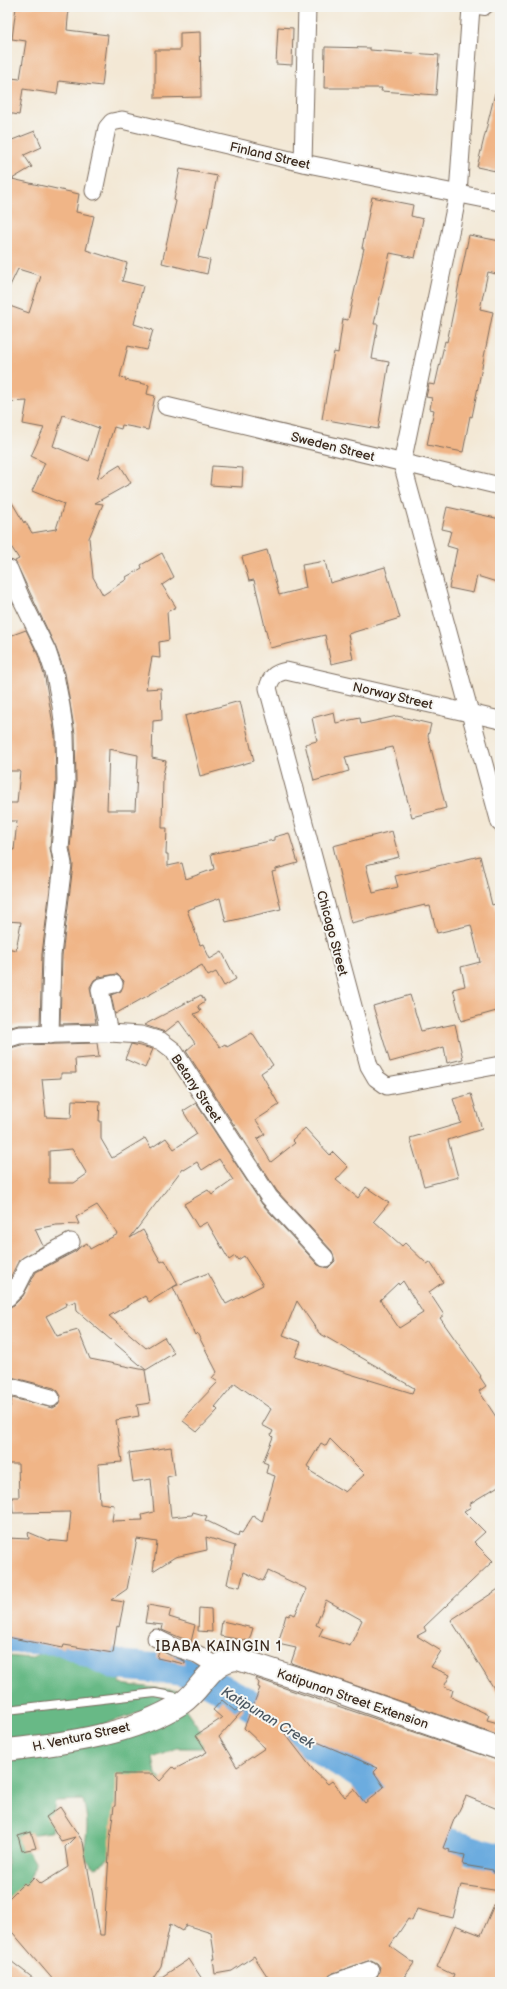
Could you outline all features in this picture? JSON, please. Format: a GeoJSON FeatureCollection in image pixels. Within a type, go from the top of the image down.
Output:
{"type":"FeatureCollection","features":[{"type":"Feature","properties":{"kind":"street"},"geometry":{"type":"LineString","coordinates":[[303,163],[307,7]]}},
{"type":"Feature","properties":{"kind":"street"},"geometry":{"type":"LineString","coordinates":[[471,8],[458,194],[402,463],[500,823]]}},
{"type":"Feature","properties":{"kind":"street","name":"Finland Street"},"geometry":{"type":"LineString","coordinates":[[94,191],[107,128],[112,122],[122,120],[303,163],[500,202]]}},
{"type":"Feature","properties":{"kind":"street","name":"Sweden Street"},"geometry":{"type":"LineString","coordinates":[[166,406],[500,486]]}},
{"type":"Feature","properties":{"kind":"street"},"geometry":{"type":"LineString","coordinates":[[9,569],[20,596],[47,651],[53,669],[65,735],[66,781],[60,849],[63,864],[52,955],[50,1036]]}},
{"type":"Feature","properties":{"kind":"street","name":"Norway Street"},"geometry":{"type":"LineString","coordinates":[[286,671],[500,720]]}},
{"type":"Feature","properties":{"kind":"street","name":"Chicago Street"},"geometry":{"type":"LineString","coordinates":[[286,671],[277,673],[272,677],[268,688],[369,1066],[376,1078],[387,1086],[500,1065]]}},
{"type":"Feature","properties":{"kind":"street"},"geometry":{"type":"LineString","coordinates":[[109,1033],[100,990],[102,987],[114,984]]}},
{"type":"Feature","properties":{"kind":"street","name":"Betany Street"},"geometry":{"type":"LineString","coordinates":[[7,1039],[19,1035],[50,1036],[109,1033],[141,1035],[161,1042],[173,1050],[269,1197],[325,1258]]}},
{"type":"Feature","properties":{"kind":"street"},"geometry":{"type":"LineString","coordinates":[[7,1298],[16,1289],[28,1265],[71,1242]]}},
{"type":"Feature","properties":{"kind":"street"},"geometry":{"type":"LineString","coordinates":[[7,1386],[51,1398]]}},
{"type":"Feature","properties":{"kind":"street"},"geometry":{"type":"LineString","coordinates":[[156,1638],[174,1648],[197,1654],[213,1669]]}},
{"type":"Feature","properties":{"kind":"street","name":"Katipunan Street Extension"},"geometry":{"type":"LineString","coordinates":[[213,1669],[231,1660],[245,1660],[500,1749]]}},
{"type":"Feature","properties":{"kind":"street","name":"H. Ventura Street"},"geometry":{"type":"LineString","coordinates":[[7,1750],[70,1741],[122,1729],[152,1719],[193,1695],[213,1669]]}},
{"type":"Feature","properties":{"kind":"street"},"geometry":{"type":"LineString","coordinates":[[336,1982],[370,1970]]}},
{"type":"Feature","properties":{"kind":"lane"},"geometry":{"type":"LineString","coordinates":[[471,8],[485,11],[490,7]]}},
{"type":"Feature","properties":{"kind":"lane"},"geometry":{"type":"LineString","coordinates":[[7,1710],[155,1693],[193,1695]]}},
{"type":"Feature","properties":{"kind":"green space"},"geometry":{"type":"Polygon","coordinates":[[[57,1646],[124,1674],[119,1684],[182,1691],[169,1703],[65,1737],[7,1744],[7,1656],[30,1658],[57,1646]]]}},
{"type":"Feature","properties":{"kind":"green space"},"geometry":{"type":"Polygon","coordinates":[[[184,1707],[206,1738],[202,1748],[177,1748],[153,1758],[156,1774],[175,1796],[122,1848],[96,1868],[82,1856],[86,1841],[87,1828],[83,1800],[55,1801],[51,1832],[18,1836],[35,1864],[25,1892],[7,1907],[7,1756],[184,1707]]]}},
{"type":"Feature","properties":{"kind":"building"},"geometry":{"type":"Polygon","coordinates":[[[16,7],[69,7],[67,30],[108,35],[102,86],[59,81],[57,94],[23,89],[19,115],[7,113],[7,80],[10,81],[11,78],[20,79],[26,41],[12,39],[16,7]]]}},
{"type":"Feature","properties":{"kind":"building"},"geometry":{"type":"Polygon","coordinates":[[[278,27],[293,28],[292,65],[276,64],[278,27]]]}},
{"type":"Feature","properties":{"kind":"building"},"geometry":{"type":"Polygon","coordinates":[[[200,32],[201,97],[155,98],[155,50],[180,50],[180,33],[200,32]]]}},
{"type":"Feature","properties":{"kind":"building"},"geometry":{"type":"Polygon","coordinates":[[[325,47],[370,48],[370,50],[439,55],[436,95],[381,91],[382,88],[324,88],[325,47]]]}},
{"type":"Feature","properties":{"kind":"building"},"geometry":{"type":"Polygon","coordinates":[[[495,93],[500,94],[500,172],[477,167],[495,93]]]}},
{"type":"Feature","properties":{"kind":"building"},"geometry":{"type":"Polygon","coordinates":[[[35,131],[42,147],[24,155],[32,167],[12,179],[79,194],[76,212],[94,216],[86,250],[127,263],[122,281],[143,286],[134,324],[153,330],[147,350],[128,346],[120,377],[125,378],[125,380],[149,385],[147,394],[155,396],[148,430],[122,425],[121,429],[114,427],[97,479],[120,465],[131,483],[95,503],[103,504],[89,538],[93,577],[103,595],[127,579],[126,577],[142,568],[141,565],[162,553],[174,577],[162,585],[176,607],[167,612],[169,640],[159,642],[160,658],[152,657],[146,689],[161,688],[162,720],[153,721],[152,758],[166,761],[163,775],[162,828],[167,828],[166,854],[168,854],[168,866],[182,863],[186,879],[214,869],[211,854],[274,840],[274,837],[289,833],[298,863],[276,869],[276,871],[272,872],[281,909],[226,922],[220,898],[187,910],[200,945],[203,944],[210,959],[222,952],[236,979],[224,986],[216,972],[208,976],[202,965],[115,1014],[111,995],[121,991],[124,981],[117,974],[99,977],[94,980],[90,987],[96,1023],[60,1024],[62,956],[73,865],[70,848],[76,782],[75,734],[65,673],[56,648],[15,561],[19,559],[7,540],[7,494],[24,523],[25,521],[32,533],[56,529],[64,504],[32,491],[45,463],[31,456],[44,428],[23,424],[27,401],[7,402],[7,305],[29,313],[41,276],[18,269],[7,292],[7,142],[35,131]],[[63,415],[53,446],[89,461],[99,428],[63,415]],[[109,749],[107,810],[135,810],[138,755],[109,749]]]}},
{"type":"Feature","properties":{"kind":"building"},"geometry":{"type":"Polygon","coordinates":[[[180,169],[217,176],[207,229],[205,228],[198,257],[210,260],[207,274],[162,263],[176,201],[174,200],[180,169]]]}},
{"type":"Feature","properties":{"kind":"building"},"geometry":{"type":"Polygon","coordinates":[[[372,197],[413,205],[411,216],[423,219],[415,258],[390,253],[374,324],[378,324],[372,359],[389,362],[378,429],[322,419],[334,352],[338,353],[343,319],[348,320],[364,248],[362,248],[372,197]]]}},
{"type":"Feature","properties":{"kind":"building"},"geometry":{"type":"Polygon","coordinates":[[[469,235],[500,241],[500,275],[488,272],[480,309],[493,312],[472,417],[470,416],[463,452],[427,445],[434,410],[430,409],[432,398],[426,397],[429,384],[435,385],[445,341],[447,342],[469,235]]]}},
{"type":"Feature","properties":{"kind":"building"},"geometry":{"type":"Polygon","coordinates":[[[212,466],[243,468],[242,487],[210,485],[212,466]]]}},
{"type":"Feature","properties":{"kind":"building"},"geometry":{"type":"Polygon","coordinates":[[[447,507],[500,519],[500,583],[477,576],[473,593],[449,588],[457,549],[447,546],[451,531],[442,529],[447,507]]]}},
{"type":"Feature","properties":{"kind":"building"},"geometry":{"type":"Polygon","coordinates":[[[267,550],[279,595],[306,588],[302,565],[325,561],[330,583],[385,567],[400,618],[348,634],[353,659],[331,664],[325,635],[270,648],[254,580],[249,581],[242,557],[267,550]]]}},
{"type":"Feature","properties":{"kind":"building"},"geometry":{"type":"Polygon","coordinates":[[[26,630],[38,655],[45,678],[55,736],[56,781],[50,848],[53,864],[42,954],[40,1025],[19,1025],[7,1028],[7,948],[16,950],[21,922],[7,921],[7,849],[14,850],[17,821],[7,821],[7,803],[17,803],[20,771],[7,771],[7,637],[26,630]]]}},
{"type":"Feature","properties":{"kind":"building"},"geometry":{"type":"Polygon","coordinates":[[[240,701],[254,761],[200,776],[185,716],[240,701]]]}},
{"type":"Feature","properties":{"kind":"building"},"geometry":{"type":"Polygon","coordinates":[[[334,712],[336,723],[360,718],[361,724],[397,716],[431,724],[428,736],[446,808],[412,817],[393,747],[345,757],[349,771],[314,781],[305,744],[317,741],[312,718],[334,712]]]}},
{"type":"Feature","properties":{"kind":"building"},"geometry":{"type":"Polygon","coordinates":[[[392,831],[399,857],[366,865],[373,893],[398,887],[395,876],[480,856],[492,905],[495,904],[500,924],[500,1010],[461,1021],[453,989],[465,986],[461,967],[480,962],[471,925],[437,933],[430,906],[425,907],[425,905],[351,923],[333,846],[392,831]]]}},
{"type":"Feature","properties":{"kind":"building"},"geometry":{"type":"Polygon","coordinates":[[[201,995],[205,1001],[198,1006],[201,1011],[194,1014],[220,1047],[225,1044],[227,1047],[252,1033],[273,1065],[261,1073],[279,1105],[256,1120],[265,1134],[257,1139],[271,1162],[295,1143],[292,1140],[305,1128],[330,1155],[333,1152],[348,1167],[336,1180],[358,1198],[366,1187],[389,1203],[374,1221],[402,1246],[405,1243],[427,1264],[430,1262],[443,1282],[429,1292],[444,1315],[440,1318],[481,1376],[480,1377],[486,1386],[479,1391],[500,1423],[500,1485],[469,1504],[471,1507],[464,1511],[485,1532],[474,1542],[493,1561],[424,1627],[426,1631],[417,1636],[441,1651],[431,1667],[450,1675],[444,1687],[453,1690],[451,1697],[489,1715],[487,1720],[498,1723],[496,1729],[500,1730],[500,1736],[291,1663],[296,1648],[278,1644],[286,1615],[289,1616],[291,1613],[295,1615],[307,1589],[268,1571],[263,1581],[244,1572],[240,1587],[227,1584],[235,1546],[206,1537],[207,1550],[175,1557],[153,1571],[157,1542],[137,1539],[127,1589],[111,1600],[124,1602],[119,1627],[117,1626],[113,1653],[64,1645],[63,1648],[7,1637],[7,1538],[29,1539],[28,1532],[47,1540],[68,1542],[71,1512],[13,1513],[12,1497],[19,1497],[18,1464],[7,1464],[7,1407],[10,1407],[12,1398],[53,1408],[58,1405],[61,1396],[54,1388],[7,1376],[7,1308],[14,1305],[23,1296],[36,1272],[76,1251],[87,1243],[90,1249],[118,1234],[97,1205],[76,1217],[79,1224],[56,1225],[35,1229],[43,1246],[19,1260],[7,1284],[7,1049],[21,1045],[97,1043],[99,1057],[75,1059],[76,1073],[61,1073],[61,1078],[42,1079],[46,1117],[71,1118],[72,1100],[100,1101],[99,1121],[101,1121],[101,1139],[112,1158],[145,1138],[151,1148],[166,1138],[174,1149],[197,1134],[183,1111],[196,1103],[262,1204],[318,1265],[328,1268],[335,1261],[332,1251],[277,1191],[186,1051],[195,1043],[179,1021],[165,1032],[144,1025],[201,995]],[[72,1149],[49,1151],[49,1183],[74,1183],[87,1174],[72,1149]],[[219,1159],[202,1170],[197,1162],[184,1170],[183,1168],[130,1238],[143,1230],[161,1262],[165,1260],[178,1284],[173,1287],[208,1273],[226,1304],[263,1285],[244,1256],[238,1260],[235,1256],[229,1260],[207,1222],[198,1227],[184,1204],[208,1190],[212,1195],[233,1180],[219,1159]],[[403,1281],[399,1285],[398,1283],[380,1300],[399,1328],[423,1313],[403,1281]],[[173,1287],[149,1302],[145,1296],[109,1316],[146,1348],[164,1337],[174,1353],[146,1370],[77,1311],[76,1301],[69,1304],[66,1302],[67,1305],[46,1316],[57,1336],[78,1330],[90,1359],[145,1370],[150,1403],[137,1405],[139,1416],[116,1420],[122,1462],[98,1464],[100,1503],[114,1505],[112,1521],[143,1520],[142,1515],[154,1512],[151,1479],[133,1482],[129,1453],[171,1447],[175,1475],[167,1477],[171,1517],[192,1515],[193,1512],[207,1516],[205,1520],[238,1536],[239,1532],[242,1533],[253,1516],[262,1522],[275,1476],[266,1473],[268,1464],[263,1462],[273,1437],[271,1435],[273,1431],[262,1425],[271,1409],[235,1383],[215,1407],[218,1410],[197,1432],[183,1421],[189,1414],[188,1413],[218,1382],[212,1378],[217,1372],[197,1333],[195,1335],[173,1287]],[[297,1301],[283,1335],[301,1342],[295,1357],[412,1393],[414,1388],[319,1333],[297,1301]],[[330,1439],[326,1446],[321,1443],[307,1466],[311,1468],[310,1471],[345,1492],[365,1474],[330,1439]],[[326,1600],[316,1625],[323,1628],[319,1636],[350,1646],[362,1620],[326,1600]]]}},
{"type":"Feature","properties":{"kind":"building"},"geometry":{"type":"Polygon","coordinates":[[[410,995],[421,1031],[455,1024],[463,1059],[447,1063],[444,1047],[390,1062],[373,1006],[410,995]]]}},
{"type":"Feature","properties":{"kind":"building"},"geometry":{"type":"Polygon","coordinates":[[[131,1044],[153,1049],[145,1068],[125,1059],[131,1044]]]}},
{"type":"Feature","properties":{"kind":"building"},"geometry":{"type":"Polygon","coordinates":[[[471,1094],[482,1129],[448,1140],[458,1177],[424,1186],[410,1138],[461,1123],[453,1099],[471,1094]]]}},
{"type":"Feature","properties":{"kind":"building"},"geometry":{"type":"Polygon","coordinates":[[[500,1588],[500,1698],[451,1620],[500,1588]]]}},
{"type":"Feature","properties":{"kind":"building"},"geometry":{"type":"Polygon","coordinates":[[[148,1605],[171,1609],[169,1617],[195,1625],[191,1642],[162,1630],[163,1625],[145,1623],[148,1605]]]}},
{"type":"Feature","properties":{"kind":"building"},"geometry":{"type":"Polygon","coordinates":[[[199,1608],[211,1609],[212,1632],[198,1631],[199,1608]]]}},
{"type":"Feature","properties":{"kind":"building"},"geometry":{"type":"Polygon","coordinates":[[[222,1621],[253,1628],[249,1641],[220,1636],[222,1621]]]}},
{"type":"Feature","properties":{"kind":"building"},"geometry":{"type":"Polygon","coordinates":[[[159,1650],[185,1661],[185,1664],[157,1658],[159,1650]]]}},
{"type":"Feature","properties":{"kind":"building"},"geometry":{"type":"Polygon","coordinates":[[[255,1678],[500,1761],[500,1810],[466,1796],[455,1817],[443,1848],[450,1850],[449,1852],[465,1855],[463,1865],[493,1870],[493,1872],[500,1873],[500,1891],[461,1885],[453,1918],[417,1909],[412,1921],[408,1919],[390,1946],[414,1963],[402,1980],[376,1981],[380,1967],[377,1963],[371,1960],[333,1973],[324,1982],[271,1982],[254,1956],[232,1971],[215,1974],[213,1959],[215,1959],[211,1933],[186,1925],[182,1931],[170,1924],[161,1966],[151,1982],[55,1982],[7,1926],[7,1900],[24,1883],[26,1885],[34,1877],[41,1884],[68,1867],[65,1847],[75,1837],[61,1841],[46,1817],[60,1807],[83,1842],[100,1935],[104,1935],[110,1838],[115,1806],[116,1774],[153,1774],[160,1781],[173,1767],[175,1769],[207,1752],[196,1735],[222,1718],[213,1710],[222,1700],[235,1711],[242,1706],[244,1709],[219,1737],[237,1767],[265,1748],[244,1728],[260,1688],[258,1687],[259,1683],[255,1678]],[[283,1731],[314,1771],[328,1784],[332,1781],[345,1797],[354,1789],[365,1803],[384,1787],[374,1772],[378,1768],[315,1741],[316,1743],[283,1731]]]}},
{"type":"Feature","properties":{"kind":"building"},"geometry":{"type":"Polygon","coordinates":[[[31,1832],[36,1848],[22,1851],[18,1836],[31,1832]]]}},
{"type":"Feature","properties":{"kind":"building"},"geometry":{"type":"Polygon","coordinates":[[[500,1891],[500,1982],[451,1982],[454,1975],[437,1967],[455,1925],[481,1935],[500,1891]]]}},
{"type":"Feature","properties":{"kind":"building"},"geometry":{"type":"Polygon","coordinates":[[[7,1958],[38,1982],[7,1982],[7,1958]]]}},
{"type":"Feature","properties":{"kind":"building"},"geometry":{"type":"Polygon","coordinates":[[[189,1959],[204,1982],[154,1982],[189,1959]]]}},
{"type":"Feature","properties":{"kind":"waterway","name":"Katipunan Creek"},"geometry":{"type":"LineString","coordinates":[[7,1638],[61,1640],[117,1665],[177,1670],[200,1677],[241,1699],[361,1775],[406,1830],[500,1859]]}},
{"type":"Feature","properties":{"kind":"district","name":"IBABA KAINGIN 1"},"geometry":{"type":"Point","coordinates":[219,1646]}}]}
